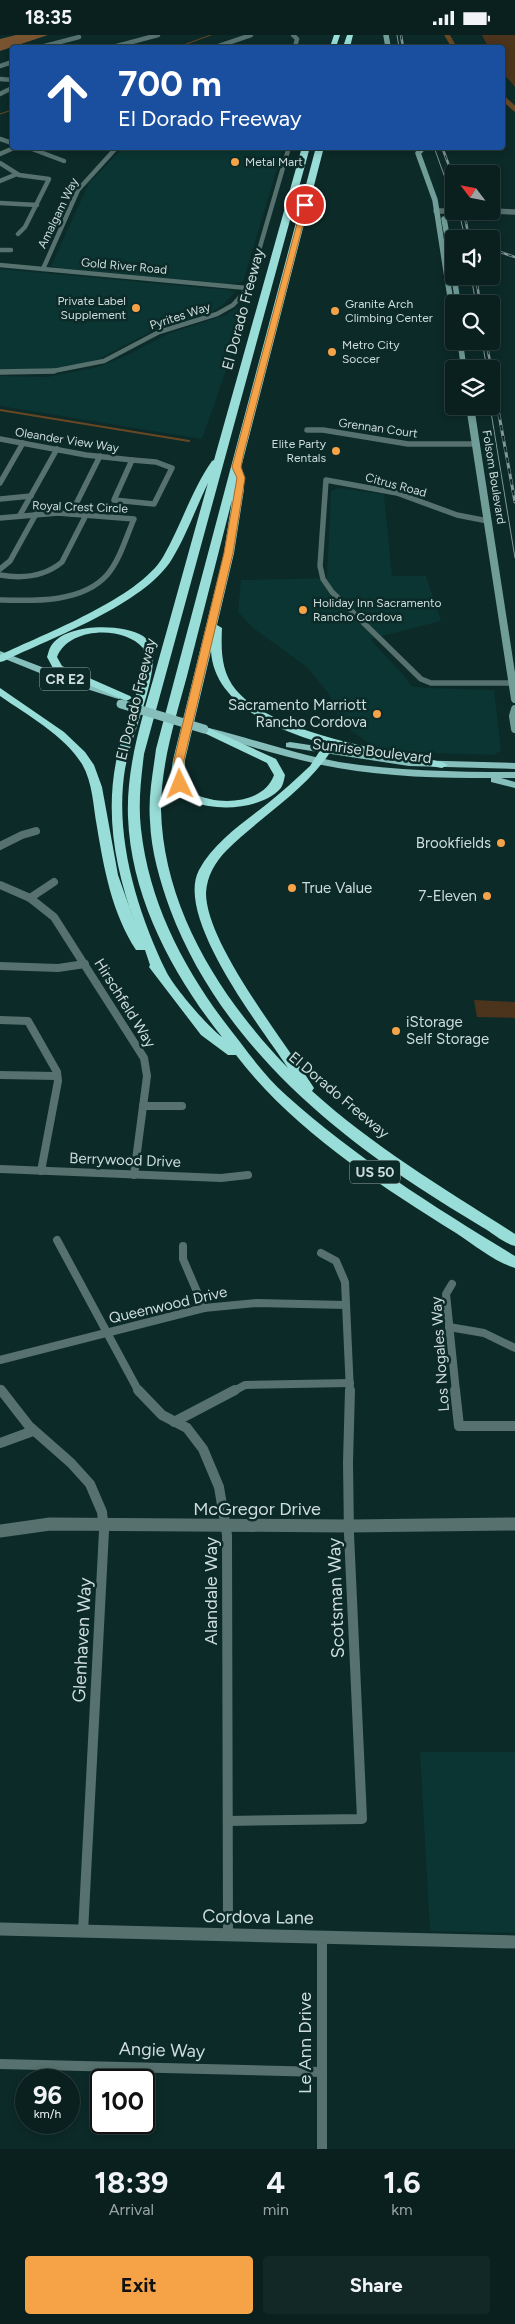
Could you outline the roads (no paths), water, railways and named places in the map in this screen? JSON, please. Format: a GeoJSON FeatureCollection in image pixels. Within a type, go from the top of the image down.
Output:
{"type":"FeatureCollection","features":[{"type":"Feature","properties":{"kind":"highway","name":"El Dorado Freeway"},"geometry":{"type":"LineString","coordinates":[[305,150],[138,754],[134,794],[135,836],[144,879],[159,924],[181,970],[211,1017],[250,1064],[288,1105],[343,1149],[405,1193],[515,1263]]}},
{"type":"Feature","properties":{"kind":"highway","name":"El Dorado Freeway"},"geometry":{"type":"LineString","coordinates":[[319,150],[162,749],[155,795],[157,835],[161,859],[180,922],[202,967],[232,1012],[271,1059],[314,1100],[400,1168],[515,1241]]}},
{"type":"Feature","properties":{"kind":"highway"},"geometry":{"type":"LineString","coordinates":[[1,658],[118,602],[148,581],[167,559],[207,475],[220,458]]}},
{"type":"Feature","properties":{"kind":"highway"},"geometry":{"type":"LineString","coordinates":[[205,726],[272,761],[279,769],[280,775],[275,788],[256,800],[228,804],[202,801],[187,793],[180,784],[179,760],[229,553],[241,478],[236,467]]}},
{"type":"Feature","properties":{"kind":"highway"},"geometry":{"type":"LineString","coordinates":[[220,590],[215,650],[219,671],[230,690],[248,706],[272,721],[337,744],[442,765]]}},
{"type":"Feature","properties":{"kind":"highway"},"geometry":{"type":"LineString","coordinates":[[124,701],[58,668],[52,657],[56,646],[72,635],[105,630],[134,635],[142,640],[148,648],[148,663],[122,759],[117,794],[118,842],[127,885],[160,973]]}},
{"type":"Feature","properties":{"kind":"highway"},"geometry":{"type":"LineString","coordinates":[[0,691],[59,734],[88,764],[98,791],[112,881],[119,902],[136,939],[206,1032],[250,1064]]}},
{"type":"Feature","properties":{"kind":"highway"},"geometry":{"type":"LineString","coordinates":[[314,1100],[297,1069],[265,1027],[239,986],[204,921],[199,897],[204,873],[224,846],[294,787],[322,756]]}},
{"type":"Feature","properties":{"kind":"main road"},"geometry":{"type":"LineString","coordinates":[[421,150],[425,153],[430,165],[445,237]]}},
{"type":"Feature","properties":{"kind":"main road"},"geometry":{"type":"LineString","coordinates":[[439,211],[450,295]]}},
{"type":"Feature","properties":{"kind":"main road","name":"Folsom Boulevard"},"geometry":{"type":"LineString","coordinates":[[471,415],[515,699]]}},
{"type":"Feature","properties":{"kind":"main road","name":"Sunrise Boulevard"},"geometry":{"type":"LineString","coordinates":[[1,658],[49,681],[124,701],[205,726],[322,756],[393,771],[473,776],[515,775]]}},
{"type":"Feature","properties":{"kind":"main road"},"geometry":{"type":"LineString","coordinates":[[515,709],[513,715],[515,729]]}},
{"type":"Feature","properties":{"kind":"main road","name":"Sunrise Boulevard"},"geometry":{"type":"LineString","coordinates":[[322,756],[442,765],[515,766]]}},
{"type":"Feature","properties":{"kind":"main road"},"geometry":{"type":"LineString","coordinates":[[473,776],[515,785]]}},
{"type":"Feature","properties":{"kind":"street"},"geometry":{"type":"LineString","coordinates":[[120,45],[158,35]]}},
{"type":"Feature","properties":{"kind":"street"},"geometry":{"type":"LineString","coordinates":[[222,45],[251,35]]}},
{"type":"Feature","properties":{"kind":"street"},"geometry":{"type":"LineString","coordinates":[[49,45],[79,37]]}},
{"type":"Feature","properties":{"kind":"street"},"geometry":{"type":"LineString","coordinates":[[35,150],[64,161]]}},
{"type":"Feature","properties":{"kind":"street","name":"Amalgam Way"},"geometry":{"type":"LineString","coordinates":[[43,269],[82,184],[114,150]]}},
{"type":"Feature","properties":{"kind":"street","name":"Pyrites Way"},"geometry":{"type":"LineString","coordinates":[[0,372],[53,371],[104,361],[158,332],[217,314],[233,305],[247,287],[288,150]]}},
{"type":"Feature","properties":{"kind":"street"},"geometry":{"type":"LineString","coordinates":[[0,163],[17,174],[49,179],[25,227],[18,233]]}},
{"type":"Feature","properties":{"kind":"street"},"geometry":{"type":"LineString","coordinates":[[0,181],[17,174]]}},
{"type":"Feature","properties":{"kind":"street"},"geometry":{"type":"LineString","coordinates":[[0,203],[36,205]]}},
{"type":"Feature","properties":{"kind":"street"},"geometry":{"type":"LineString","coordinates":[[439,211],[445,211]]}},
{"type":"Feature","properties":{"kind":"street"},"geometry":{"type":"LineString","coordinates":[[500,211],[515,212]]}},
{"type":"Feature","properties":{"kind":"street"},"geometry":{"type":"LineString","coordinates":[[0,250],[11,250]]}},
{"type":"Feature","properties":{"kind":"street","name":"Gold River Road"},"geometry":{"type":"LineString","coordinates":[[0,265],[247,287]]}},
{"type":"Feature","properties":{"kind":"street","name":"Grennan Court"},"geometry":{"type":"LineString","coordinates":[[307,430],[323,430],[408,444],[476,444]]}},
{"type":"Feature","properties":{"kind":"street","name":"Oleander View Way"},"geometry":{"type":"LineString","coordinates":[[0,439],[100,456],[159,461],[172,467],[154,504],[114,500],[132,459]]}},
{"type":"Feature","properties":{"kind":"street"},"geometry":{"type":"LineString","coordinates":[[0,483],[23,443]]}},
{"type":"Feature","properties":{"kind":"street"},"geometry":{"type":"LineString","coordinates":[[20,515],[57,449]]}},
{"type":"Feature","properties":{"kind":"street"},"geometry":{"type":"LineString","coordinates":[[71,514],[100,456]]}},
{"type":"Feature","properties":{"kind":"street","name":"Citrus Road"},"geometry":{"type":"LineString","coordinates":[[488,521],[462,518],[417,499],[396,493],[326,480],[320,566],[323,579],[332,592],[421,679],[431,683],[512,683]]}},
{"type":"Feature","properties":{"kind":"street"},"geometry":{"type":"LineString","coordinates":[[0,499],[31,496]]}},
{"type":"Feature","properties":{"kind":"street"},"geometry":{"type":"LineString","coordinates":[[0,569],[10,561],[36,514]]}},
{"type":"Feature","properties":{"kind":"street","name":"Royal Crest Circle"},"geometry":{"type":"LineString","coordinates":[[0,518],[36,514],[71,514],[134,519],[107,575],[94,585],[68,595],[34,600],[0,600]]}},
{"type":"Feature","properties":{"kind":"street"},"geometry":{"type":"LineString","coordinates":[[0,575],[30,576],[56,568],[62,562],[86,515]]}},
{"type":"Feature","properties":{"kind":"street"},"geometry":{"type":"LineString","coordinates":[[0,846],[22,835],[36,831]]}},
{"type":"Feature","properties":{"kind":"street"},"geometry":{"type":"LineString","coordinates":[[30,898],[54,882]]}},
{"type":"Feature","properties":{"kind":"street","name":"Hirschfeld Way"},"geometry":{"type":"LineString","coordinates":[[0,885],[30,898],[54,917],[144,1058],[147,1076],[134,1175]]}},
{"type":"Feature","properties":{"kind":"street"},"geometry":{"type":"LineString","coordinates":[[0,966],[58,968],[85,964]]}},
{"type":"Feature","properties":{"kind":"street"},"geometry":{"type":"LineString","coordinates":[[0,1020],[28,1021],[56,1069],[57,1076],[41,1171]]}},
{"type":"Feature","properties":{"kind":"street"},"geometry":{"type":"LineString","coordinates":[[0,1075],[57,1076]]}},
{"type":"Feature","properties":{"kind":"street"},"geometry":{"type":"LineString","coordinates":[[143,1106],[182,1106]]}},
{"type":"Feature","properties":{"kind":"street","name":"Berrywood Drive"},"geometry":{"type":"LineString","coordinates":[[0,1169],[221,1178],[248,1175]]}},
{"type":"Feature","properties":{"kind":"street","name":"Alandale Way"},"geometry":{"type":"LineString","coordinates":[[58,1241],[136,1389],[162,1415],[187,1429],[203,1449],[211,1464],[219,1487],[226,1526],[228,1935]]}},
{"type":"Feature","properties":{"kind":"street"},"geometry":{"type":"LineString","coordinates":[[183,1246],[183,1259],[204,1308]]}},
{"type":"Feature","properties":{"kind":"street","name":"Scotsman Way"},"geometry":{"type":"LineString","coordinates":[[228,1821],[362,1819],[349,1526],[350,1383],[346,1305],[341,1270],[332,1258],[321,1253]]}},
{"type":"Feature","properties":{"kind":"street","name":"Los Nogales Way"},"geometry":{"type":"LineString","coordinates":[[452,1284],[446,1294],[459,1426],[515,1426]]}},
{"type":"Feature","properties":{"kind":"street","name":"Queenwood Drive"},"geometry":{"type":"LineString","coordinates":[[0,1360],[230,1303],[262,1302],[346,1305]]}},
{"type":"Feature","properties":{"kind":"street"},"geometry":{"type":"LineString","coordinates":[[450,1327],[471,1329],[489,1334],[515,1348]]}},
{"type":"Feature","properties":{"kind":"street"},"geometry":{"type":"LineString","coordinates":[[174,1422],[245,1385],[350,1383]]}},
{"type":"Feature","properties":{"kind":"street","name":"Glenhaven Way"},"geometry":{"type":"LineString","coordinates":[[0,1389],[34,1431],[70,1460],[89,1480],[100,1501],[104,1526],[83,1932]]}},
{"type":"Feature","properties":{"kind":"street"},"geometry":{"type":"LineString","coordinates":[[0,1443],[34,1431]]}},
{"type":"Feature","properties":{"kind":"street","name":"McGregor Drive"},"geometry":{"type":"LineString","coordinates":[[0,1531],[50,1524],[104,1526],[349,1526],[515,1524]]}},
{"type":"Feature","properties":{"kind":"street","name":"Cordova Lane"},"geometry":{"type":"LineString","coordinates":[[0,1929],[515,1942]]}},
{"type":"Feature","properties":{"kind":"street","name":"Le Ann Drive"},"geometry":{"type":"LineString","coordinates":[[322,1937],[322,2149]]}},
{"type":"Feature","properties":{"kind":"street","name":"Angie Way"},"geometry":{"type":"LineString","coordinates":[[0,2064],[322,2072]]}},
{"type":"Feature","properties":{"kind":"waterway"},"geometry":{"type":"LineString","coordinates":[[184,45],[211,35]]}},
{"type":"Feature","properties":{"kind":"waterway"},"geometry":{"type":"LineString","coordinates":[[447,35],[453,45]]}},
{"type":"Feature","properties":{"kind":"waterway"},"geometry":{"type":"LineString","coordinates":[[505,100],[515,109]]}},
{"type":"Feature","properties":{"kind":"waterway"},"geometry":{"type":"LineString","coordinates":[[0,114],[10,111]]}},
{"type":"Feature","properties":{"kind":"waterway"},"geometry":{"type":"LineString","coordinates":[[0,410],[189,441]]}},
{"type":"Feature","properties":{"kind":"tram line"},"geometry":{"type":"LineString","coordinates":[[397,35],[399,45]]}},
{"type":"Feature","properties":{"kind":"tram line"},"geometry":{"type":"LineString","coordinates":[[435,150],[445,178]]}},
{"type":"Feature","properties":{"kind":"tram line"},"geometry":{"type":"LineString","coordinates":[[461,220],[463,230]]}},
{"type":"Feature","properties":{"kind":"tram line"},"geometry":{"type":"LineString","coordinates":[[473,285],[474,295]]}},
{"type":"Feature","properties":{"kind":"tram line"},"geometry":{"type":"LineString","coordinates":[[484,350],[485,360]]}},
{"type":"Feature","properties":{"kind":"tram line"},"geometry":{"type":"LineString","coordinates":[[491,415],[515,558]]}},
{"type":"Feature","properties":{"kind":"railway"},"geometry":{"type":"LineString","coordinates":[[401,35],[403,45]]}},
{"type":"Feature","properties":{"kind":"railway"},"geometry":{"type":"LineString","coordinates":[[443,150],[449,165]]}},
{"type":"Feature","properties":{"kind":"railway"},"geometry":{"type":"LineString","coordinates":[[466,220],[467,230]]}},
{"type":"Feature","properties":{"kind":"railway"},"geometry":{"type":"LineString","coordinates":[[500,252],[515,257]]}},
{"type":"Feature","properties":{"kind":"railway"},"geometry":{"type":"LineString","coordinates":[[477,285],[479,295]]}},
{"type":"Feature","properties":{"kind":"railway"},"geometry":{"type":"LineString","coordinates":[[488,350],[490,360]]}},
{"type":"Feature","properties":{"kind":"railway"},"geometry":{"type":"LineString","coordinates":[[499,415],[515,502]]}},
{"type":"Feature","properties":{"kind":"place","name":"Metal Mart"},"geometry":{"type":"Point","coordinates":[235,162]}},
{"type":"Feature","properties":{"kind":"place","name":"Private Label Supplement"},"geometry":{"type":"Point","coordinates":[136,308]}},
{"type":"Feature","properties":{"kind":"place","name":"Granite Arch Climbing Center"},"geometry":{"type":"Point","coordinates":[335,311]}},
{"type":"Feature","properties":{"kind":"place","name":"Metro City Soccer"},"geometry":{"type":"Point","coordinates":[332,352]}},
{"type":"Feature","properties":{"kind":"place","name":"Elite Party Rentals"},"geometry":{"type":"Point","coordinates":[336,451]}},
{"type":"Feature","properties":{"kind":"place","name":"Holiday Inn Sacramento Rancho Cordova"},"geometry":{"type":"Point","coordinates":[303,610]}},
{"type":"Feature","properties":{"kind":"place","name":"Sacramento Marriott Rancho Cordova"},"geometry":{"type":"Point","coordinates":[377,714]}},
{"type":"Feature","properties":{"kind":"place","name":"Brookfields"},"geometry":{"type":"Point","coordinates":[501,843]}},
{"type":"Feature","properties":{"kind":"place","name":"True Value"},"geometry":{"type":"Point","coordinates":[292,888]}},
{"type":"Feature","properties":{"kind":"place","name":"7-Eleven"},"geometry":{"type":"Point","coordinates":[487,896]}},
{"type":"Feature","properties":{"kind":"place","name":"iStorage Self Storage"},"geometry":{"type":"Point","coordinates":[396,1031]}}]}
